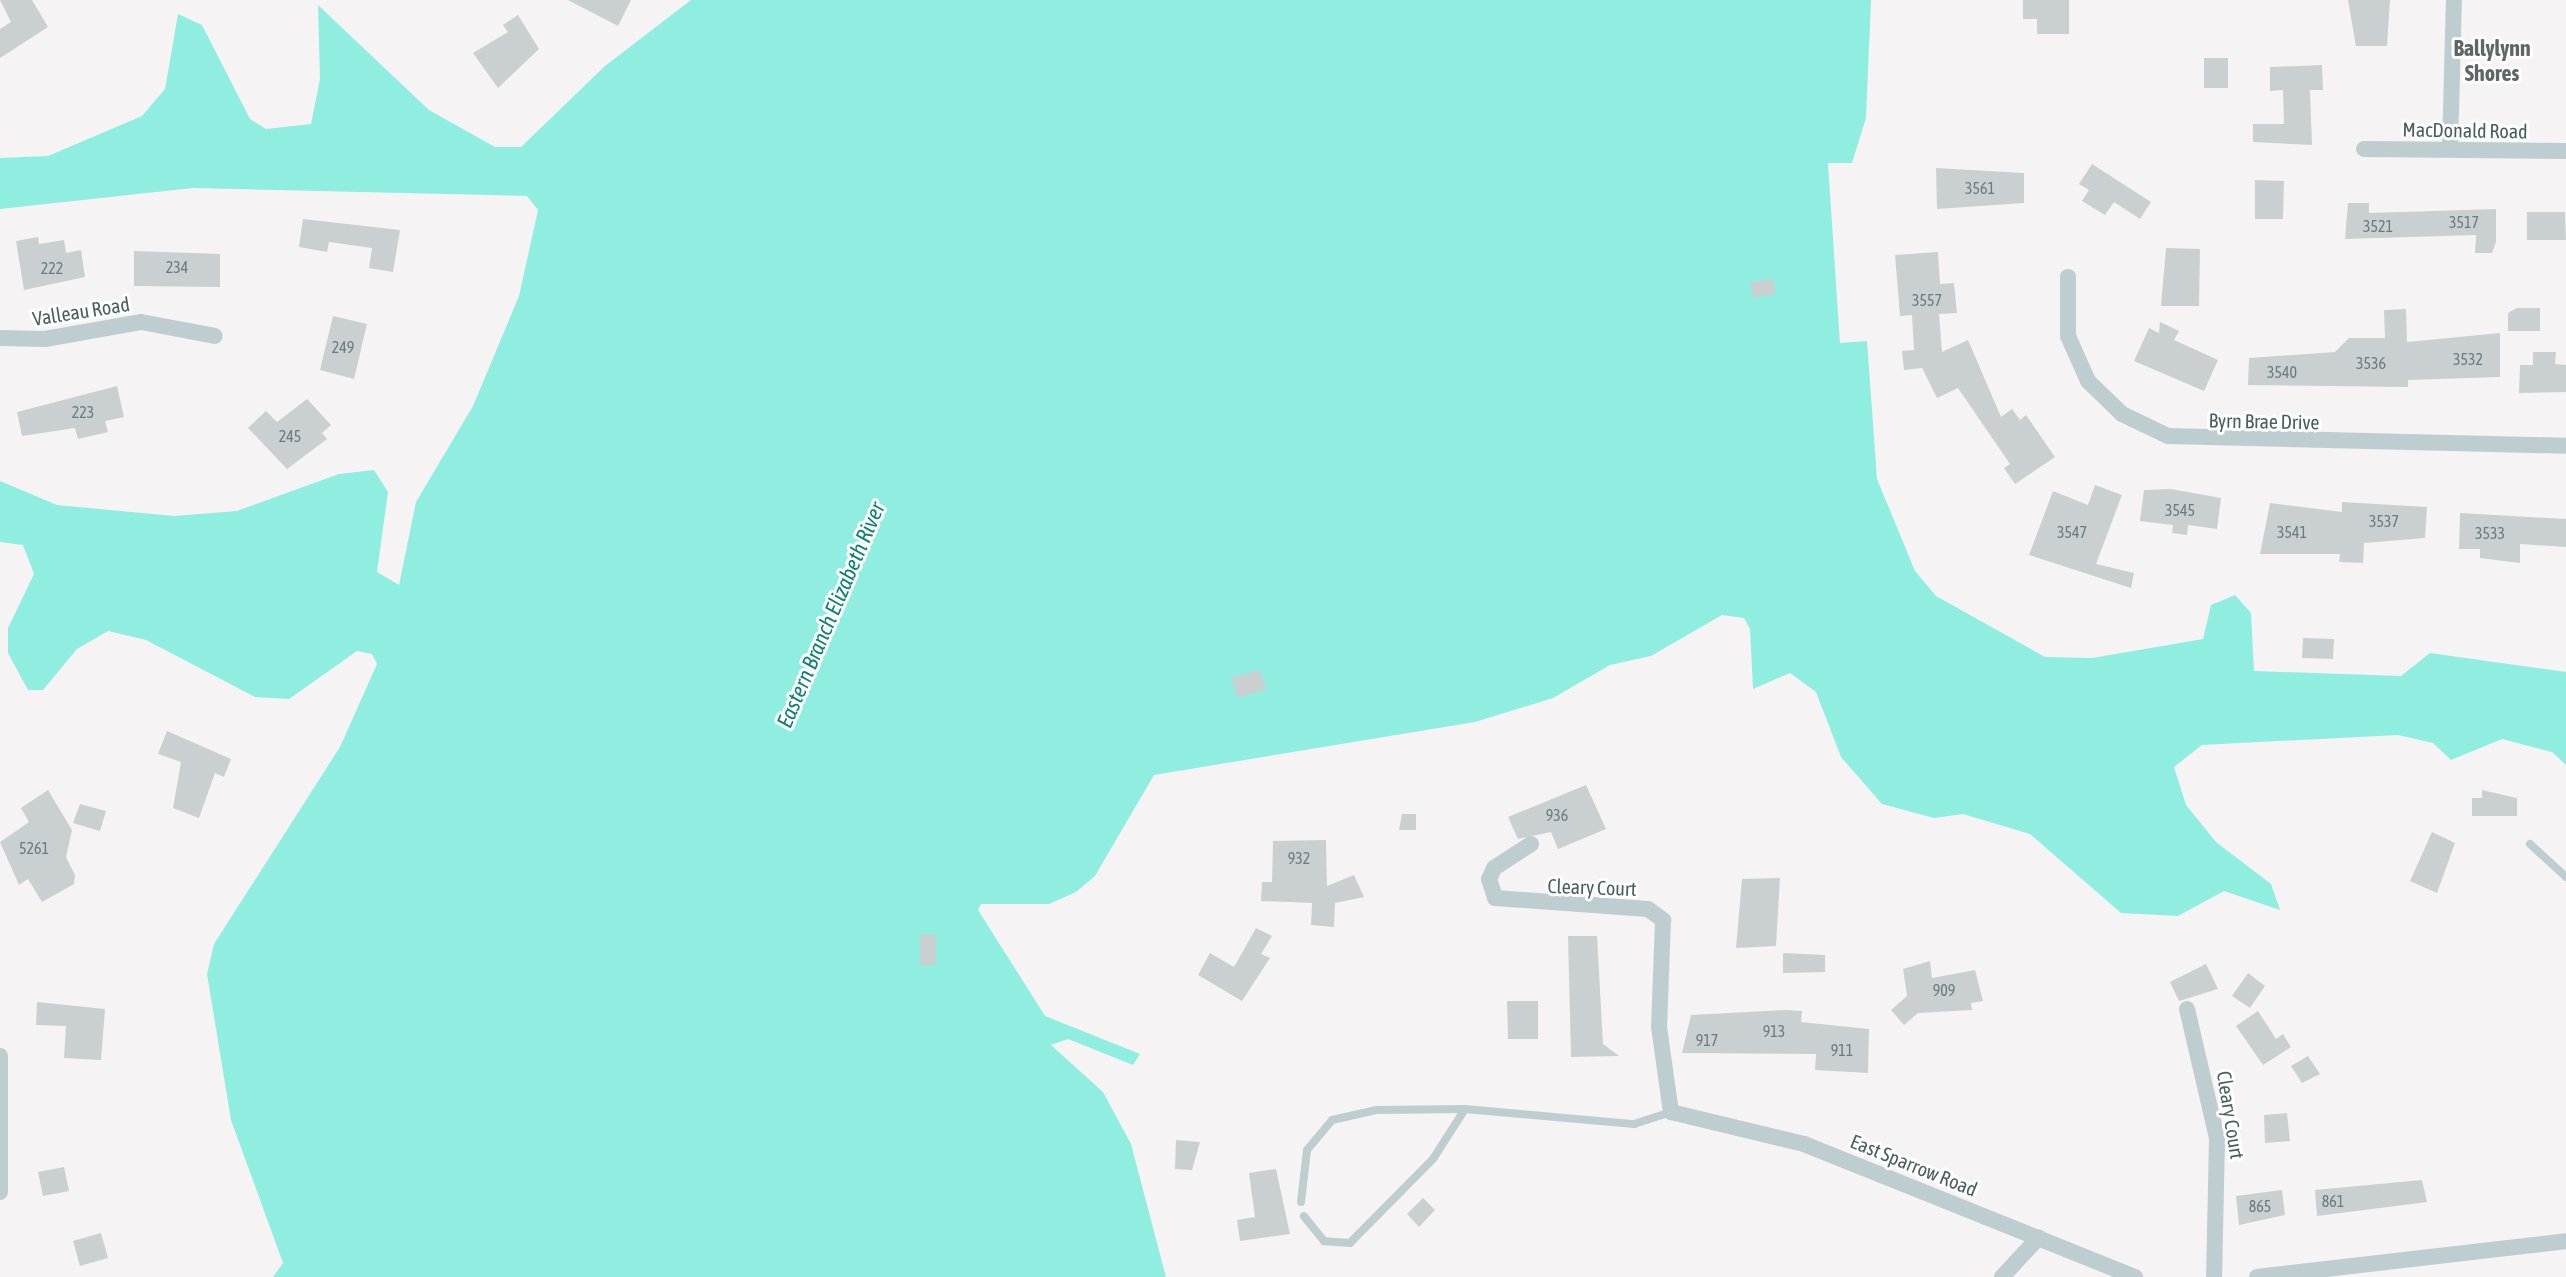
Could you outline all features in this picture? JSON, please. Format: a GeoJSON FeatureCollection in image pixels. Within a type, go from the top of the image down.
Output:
{"type":"FeatureCollection","features":[{"type":"Feature","properties":{"kind":"street"},"geometry":{"type":"LineString","coordinates":[[2450,149],[2454,0]]}},
{"type":"Feature","properties":{"kind":"street","name":"MacDonald Road"},"geometry":{"type":"LineString","coordinates":[[2364,149],[2566,151]]}},
{"type":"Feature","properties":{"kind":"street","name":"Byrn Brae Drive"},"geometry":{"type":"LineString","coordinates":[[2068,277],[2068,336],[2088,381],[2122,414],[2168,436],[2566,446]]}},
{"type":"Feature","properties":{"kind":"street","name":"Valleau Road"},"geometry":{"type":"LineString","coordinates":[[0,338],[45,339],[141,322],[215,336]]}},
{"type":"Feature","properties":{"kind":"street","name":"Cleary Court"},"geometry":{"type":"LineString","coordinates":[[1531,844],[1494,868],[1489,879],[1495,898],[1648,909],[1663,920],[1659,1027],[1671,1112]]}},
{"type":"Feature","properties":{"kind":"street","name":"Cleary Court"},"geometry":{"type":"LineString","coordinates":[[2187,1009],[2217,1138],[2214,1277]]}},
{"type":"Feature","properties":{"kind":"street"},"geometry":{"type":"LineString","coordinates":[[0,1056],[0,1192]]}},
{"type":"Feature","properties":{"kind":"street","name":"East Sparrow Road"},"geometry":{"type":"LineString","coordinates":[[1671,1112],[1804,1144],[2135,1277]]}},
{"type":"Feature","properties":{"kind":"street"},"geometry":{"type":"LineString","coordinates":[[2002,1277],[2039,1237]]}},
{"type":"Feature","properties":{"kind":"street"},"geometry":{"type":"LineString","coordinates":[[2257,1277],[2566,1241]]}},
{"type":"Feature","properties":{"kind":"lane"},"geometry":{"type":"LineString","coordinates":[[2530,844],[2566,877]]}},
{"type":"Feature","properties":{"kind":"lane"},"geometry":{"type":"LineString","coordinates":[[1301,1202],[1307,1150],[1332,1120],[1376,1110],[1465,1109],[1634,1124],[1671,1112]]}},
{"type":"Feature","properties":{"kind":"lane"},"geometry":{"type":"LineString","coordinates":[[1304,1216],[1324,1241],[1350,1243],[1425,1169],[1465,1109]]}},
{"type":"Feature","properties":{"kind":"water","name":"Eastern Branch Elizabeth River"},"geometry":{"type":"Polygon","coordinates":[[[691,0],[1871,0],[1866,118],[1852,163],[1828,163],[1840,343],[1867,341],[1877,479],[1915,571],[1936,596],[2045,657],[2092,658],[2203,639],[2211,605],[2235,595],[2251,613],[2254,671],[2401,676],[2430,653],[2566,672],[2566,765],[2552,752],[2502,739],[2451,760],[2433,743],[2398,735],[2202,745],[2174,767],[2186,805],[2216,842],[2271,884],[2280,910],[2224,891],[2178,916],[2121,913],[2030,834],[1963,814],[1934,818],[1882,804],[1841,757],[1816,692],[1790,673],[1753,689],[1750,629],[1744,618],[1722,615],[1651,656],[1610,665],[1553,698],[1475,722],[1154,775],[1095,876],[1076,892],[1049,904],[981,904],[978,910],[1045,1016],[1140,1054],[1133,1065],[1068,1039],[1051,1045],[1103,1092],[1131,1144],[1166,1277],[273,1277],[283,1263],[231,1120],[207,974],[214,944],[340,747],[377,664],[372,654],[357,651],[289,699],[255,697],[146,640],[108,631],[77,649],[43,690],[28,690],[8,653],[8,628],[34,574],[23,545],[0,542],[0,481],[57,505],[174,516],[237,511],[339,474],[374,470],[388,492],[377,572],[399,585],[416,502],[473,406],[519,296],[538,210],[527,196],[193,188],[0,209],[0,158],[48,156],[142,116],[165,89],[178,14],[202,25],[250,119],[266,129],[311,124],[320,79],[318,5],[429,110],[495,147],[521,147],[605,66],[691,0]]]}},
{"type":"Feature","properties":{"kind":"building"},"geometry":{"type":"Polygon","coordinates":[[[0,0],[32,0],[48,27],[0,58],[0,29],[11,22],[0,0]]]}},
{"type":"Feature","properties":{"kind":"building"},"geometry":{"type":"Polygon","coordinates":[[[568,0],[631,0],[618,26],[568,0]]]}},
{"type":"Feature","properties":{"kind":"building"},"geometry":{"type":"Polygon","coordinates":[[[2023,0],[2069,0],[2069,34],[2037,34],[2037,19],[2023,19],[2023,0]]]}},
{"type":"Feature","properties":{"kind":"building"},"geometry":{"type":"Polygon","coordinates":[[[2348,0],[2390,0],[2387,46],[2356,46],[2348,0]]]}},
{"type":"Feature","properties":{"kind":"building"},"geometry":{"type":"Polygon","coordinates":[[[518,15],[539,49],[498,88],[473,53],[508,32],[503,25],[518,15]]]}},
{"type":"Feature","properties":{"kind":"building"},"geometry":{"type":"Polygon","coordinates":[[[2204,58],[2228,58],[2228,88],[2204,88],[2204,58]]]}},
{"type":"Feature","properties":{"kind":"building"},"geometry":{"type":"Polygon","coordinates":[[[2322,65],[2323,90],[2310,90],[2312,145],[2253,142],[2253,124],[2284,124],[2283,90],[2270,91],[2270,67],[2322,65]]]}},
{"type":"Feature","properties":{"kind":"building"},"geometry":{"type":"Polygon","coordinates":[[[2092,164],[2151,202],[2140,219],[2114,202],[2105,215],[2082,201],[2089,190],[2079,184],[2092,164]]]}},
{"type":"Feature","properties":{"kind":"building"},"geometry":{"type":"Polygon","coordinates":[[[1936,168],[2024,173],[2024,203],[1937,209],[1936,168]]]}},
{"type":"Feature","properties":{"kind":"building"},"geometry":{"type":"Polygon","coordinates":[[[2255,180],[2284,181],[2283,219],[2255,219],[2255,180]]]}},
{"type":"Feature","properties":{"kind":"building"},"geometry":{"type":"Polygon","coordinates":[[[2348,203],[2369,203],[2369,213],[2496,209],[2496,242],[2492,253],[2475,253],[2476,235],[2345,239],[2348,203]]]}},
{"type":"Feature","properties":{"kind":"building"},"geometry":{"type":"Polygon","coordinates":[[[2527,212],[2565,212],[2566,240],[2527,240],[2527,212]]]}},
{"type":"Feature","properties":{"kind":"building"},"geometry":{"type":"Polygon","coordinates":[[[303,219],[400,230],[393,272],[369,268],[372,248],[329,242],[327,252],[299,247],[303,219]]]}},
{"type":"Feature","properties":{"kind":"building"},"geometry":{"type":"Polygon","coordinates":[[[38,237],[39,244],[64,240],[66,253],[81,250],[85,277],[24,290],[16,241],[38,237]]]}},
{"type":"Feature","properties":{"kind":"building"},"geometry":{"type":"Polygon","coordinates":[[[2166,248],[2200,249],[2199,306],[2161,306],[2166,248]]]}},
{"type":"Feature","properties":{"kind":"building"},"geometry":{"type":"Polygon","coordinates":[[[134,251],[220,254],[220,287],[134,286],[134,251]]]}},
{"type":"Feature","properties":{"kind":"building"},"geometry":{"type":"Polygon","coordinates":[[[1938,252],[1940,284],[1954,283],[1957,313],[1939,314],[1942,352],[1968,340],[2001,417],[2012,409],[2020,420],[2026,415],[2055,457],[2015,484],[2004,468],[2010,464],[1958,388],[1937,398],[1922,368],[1904,370],[1902,351],[1914,350],[1912,315],[1900,316],[1895,255],[1938,252]]]}},
{"type":"Feature","properties":{"kind":"building"},"geometry":{"type":"Polygon","coordinates":[[[1773,279],[1776,294],[1753,298],[1750,282],[1773,279]]]}},
{"type":"Feature","properties":{"kind":"building"},"geometry":{"type":"Polygon","coordinates":[[[2517,308],[2540,308],[2540,331],[2508,331],[2508,313],[2517,308]]]}},
{"type":"Feature","properties":{"kind":"building"},"geometry":{"type":"Polygon","coordinates":[[[2406,309],[2407,342],[2500,333],[2500,377],[2408,380],[2408,387],[2248,385],[2249,358],[2335,352],[2349,338],[2385,338],[2384,310],[2406,309]]]}},
{"type":"Feature","properties":{"kind":"building"},"geometry":{"type":"Polygon","coordinates":[[[333,316],[367,324],[354,379],[320,370],[333,316]]]}},
{"type":"Feature","properties":{"kind":"building"},"geometry":{"type":"Polygon","coordinates":[[[2160,322],[2179,331],[2174,340],[2218,360],[2204,391],[2134,361],[2149,328],[2159,333],[2160,322]]]}},
{"type":"Feature","properties":{"kind":"building"},"geometry":{"type":"Polygon","coordinates":[[[2533,352],[2556,352],[2555,364],[2566,365],[2566,392],[2519,393],[2520,365],[2533,365],[2533,352]]]}},
{"type":"Feature","properties":{"kind":"building"},"geometry":{"type":"Polygon","coordinates":[[[117,386],[124,417],[105,421],[108,432],[78,439],[75,428],[22,436],[17,412],[117,386]]]}},
{"type":"Feature","properties":{"kind":"building"},"geometry":{"type":"Polygon","coordinates":[[[307,399],[331,425],[322,433],[327,439],[287,469],[248,428],[266,411],[277,422],[307,399]]]}},
{"type":"Feature","properties":{"kind":"building"},"geometry":{"type":"Polygon","coordinates":[[[2095,485],[2122,495],[2096,564],[2134,573],[2131,588],[2029,555],[2053,491],[2088,505],[2095,485]]]}},
{"type":"Feature","properties":{"kind":"building"},"geometry":{"type":"Polygon","coordinates":[[[2171,489],[2221,498],[2217,529],[2188,525],[2187,535],[2172,533],[2173,525],[2140,521],[2144,490],[2171,489]]]}},
{"type":"Feature","properties":{"kind":"building"},"geometry":{"type":"Polygon","coordinates":[[[2342,502],[2427,507],[2425,538],[2364,543],[2363,563],[2339,562],[2340,554],[2260,554],[2270,503],[2342,512],[2342,502]]]}},
{"type":"Feature","properties":{"kind":"building"},"geometry":{"type":"Polygon","coordinates":[[[2460,513],[2566,519],[2566,547],[2520,544],[2520,563],[2480,558],[2480,549],[2459,549],[2460,513]]]}},
{"type":"Feature","properties":{"kind":"building"},"geometry":{"type":"Polygon","coordinates":[[[2303,638],[2334,639],[2333,659],[2302,658],[2303,638]]]}},
{"type":"Feature","properties":{"kind":"building"},"geometry":{"type":"Polygon","coordinates":[[[1260,670],[1266,689],[1238,698],[1231,678],[1260,670]]]}},
{"type":"Feature","properties":{"kind":"building"},"geometry":{"type":"Polygon","coordinates":[[[167,731],[231,759],[224,777],[215,773],[199,818],[173,808],[181,762],[158,754],[167,731]]]}},
{"type":"Feature","properties":{"kind":"building"},"geometry":{"type":"Polygon","coordinates":[[[1586,785],[1606,829],[1558,849],[1551,832],[1518,839],[1508,817],[1586,785]]]}},
{"type":"Feature","properties":{"kind":"building"},"geometry":{"type":"Polygon","coordinates":[[[48,790],[72,830],[66,857],[75,875],[74,884],[42,902],[28,879],[19,885],[0,842],[29,822],[21,808],[48,790]]]}},
{"type":"Feature","properties":{"kind":"building"},"geometry":{"type":"Polygon","coordinates":[[[2482,790],[2517,798],[2517,816],[2472,816],[2472,798],[2482,798],[2482,790]]]}},
{"type":"Feature","properties":{"kind":"building"},"geometry":{"type":"Polygon","coordinates":[[[80,804],[106,811],[100,831],[73,823],[80,804]]]}},
{"type":"Feature","properties":{"kind":"building"},"geometry":{"type":"Polygon","coordinates":[[[1402,814],[1416,814],[1416,830],[1399,830],[1402,814]]]}},
{"type":"Feature","properties":{"kind":"building"},"geometry":{"type":"Polygon","coordinates":[[[2432,832],[2455,843],[2437,893],[2410,881],[2432,832]]]}},
{"type":"Feature","properties":{"kind":"building"},"geometry":{"type":"Polygon","coordinates":[[[1326,840],[1327,886],[1354,875],[1364,897],[1335,903],[1334,927],[1311,925],[1312,903],[1261,901],[1262,882],[1272,882],[1273,841],[1326,840]]]}},
{"type":"Feature","properties":{"kind":"building"},"geometry":{"type":"Polygon","coordinates":[[[1780,878],[1776,946],[1736,948],[1742,879],[1780,878]]]}},
{"type":"Feature","properties":{"kind":"building"},"geometry":{"type":"Polygon","coordinates":[[[1256,928],[1272,936],[1261,954],[1270,958],[1242,1001],[1198,975],[1210,953],[1234,967],[1256,928]]]}},
{"type":"Feature","properties":{"kind":"building"},"geometry":{"type":"Polygon","coordinates":[[[920,935],[936,935],[936,965],[920,965],[920,935]]]}},
{"type":"Feature","properties":{"kind":"building"},"geometry":{"type":"Polygon","coordinates":[[[1568,936],[1597,936],[1603,1044],[1619,1056],[1571,1057],[1568,936]]]}},
{"type":"Feature","properties":{"kind":"building"},"geometry":{"type":"Polygon","coordinates":[[[1783,953],[1825,955],[1825,972],[1783,973],[1783,953]]]}},
{"type":"Feature","properties":{"kind":"building"},"geometry":{"type":"Polygon","coordinates":[[[1930,961],[1932,978],[1975,970],[1983,1001],[1971,1003],[1972,1010],[1918,1013],[1904,1025],[1891,1010],[1907,996],[1903,969],[1930,961]]]}},
{"type":"Feature","properties":{"kind":"building"},"geometry":{"type":"Polygon","coordinates":[[[2206,964],[2218,989],[2179,1001],[2170,982],[2206,964]]]}},
{"type":"Feature","properties":{"kind":"building"},"geometry":{"type":"Polygon","coordinates":[[[2248,973],[2265,986],[2250,1008],[2232,996],[2248,973]]]}},
{"type":"Feature","properties":{"kind":"building"},"geometry":{"type":"Polygon","coordinates":[[[1507,1001],[1538,1001],[1538,1039],[1508,1039],[1507,1001]]]}},
{"type":"Feature","properties":{"kind":"building"},"geometry":{"type":"Polygon","coordinates":[[[37,1002],[105,1009],[101,1060],[64,1058],[66,1026],[36,1025],[37,1002]]]}},
{"type":"Feature","properties":{"kind":"building"},"geometry":{"type":"Polygon","coordinates":[[[1802,1011],[1801,1022],[1869,1029],[1868,1073],[1815,1070],[1816,1054],[1682,1053],[1691,1015],[1802,1011]]]}},
{"type":"Feature","properties":{"kind":"building"},"geometry":{"type":"Polygon","coordinates":[[[2258,1011],[2276,1039],[2283,1034],[2291,1047],[2263,1065],[2236,1026],[2258,1011]]]}},
{"type":"Feature","properties":{"kind":"building"},"geometry":{"type":"Polygon","coordinates":[[[2308,1056],[2320,1074],[2302,1083],[2291,1066],[2308,1056]]]}},
{"type":"Feature","properties":{"kind":"building"},"geometry":{"type":"Polygon","coordinates":[[[2287,1113],[2290,1141],[2265,1143],[2264,1115],[2287,1113]]]}},
{"type":"Feature","properties":{"kind":"building"},"geometry":{"type":"Polygon","coordinates":[[[1176,1140],[1200,1142],[1192,1170],[1175,1169],[1176,1140]]]}},
{"type":"Feature","properties":{"kind":"building"},"geometry":{"type":"Polygon","coordinates":[[[64,1167],[69,1191],[43,1196],[38,1172],[64,1167]]]}},
{"type":"Feature","properties":{"kind":"building"},"geometry":{"type":"Polygon","coordinates":[[[1276,1169],[1290,1234],[1240,1241],[1237,1220],[1255,1217],[1249,1173],[1276,1169]]]}},
{"type":"Feature","properties":{"kind":"building"},"geometry":{"type":"Polygon","coordinates":[[[2422,1180],[2427,1202],[2317,1216],[2315,1190],[2422,1180]]]}},
{"type":"Feature","properties":{"kind":"building"},"geometry":{"type":"Polygon","coordinates":[[[2282,1190],[2285,1215],[2239,1225],[2236,1196],[2282,1190]]]}},
{"type":"Feature","properties":{"kind":"building"},"geometry":{"type":"Polygon","coordinates":[[[1423,1198],[1435,1210],[1419,1227],[1407,1214],[1423,1198]]]}},
{"type":"Feature","properties":{"kind":"building"},"geometry":{"type":"Polygon","coordinates":[[[101,1233],[108,1258],[80,1266],[73,1241],[101,1233]]]}},
{"type":"Feature","properties":{"kind":"district","name":"Ballylynn Shores"},"geometry":{"type":"Point","coordinates":[2492,60]}}]}
